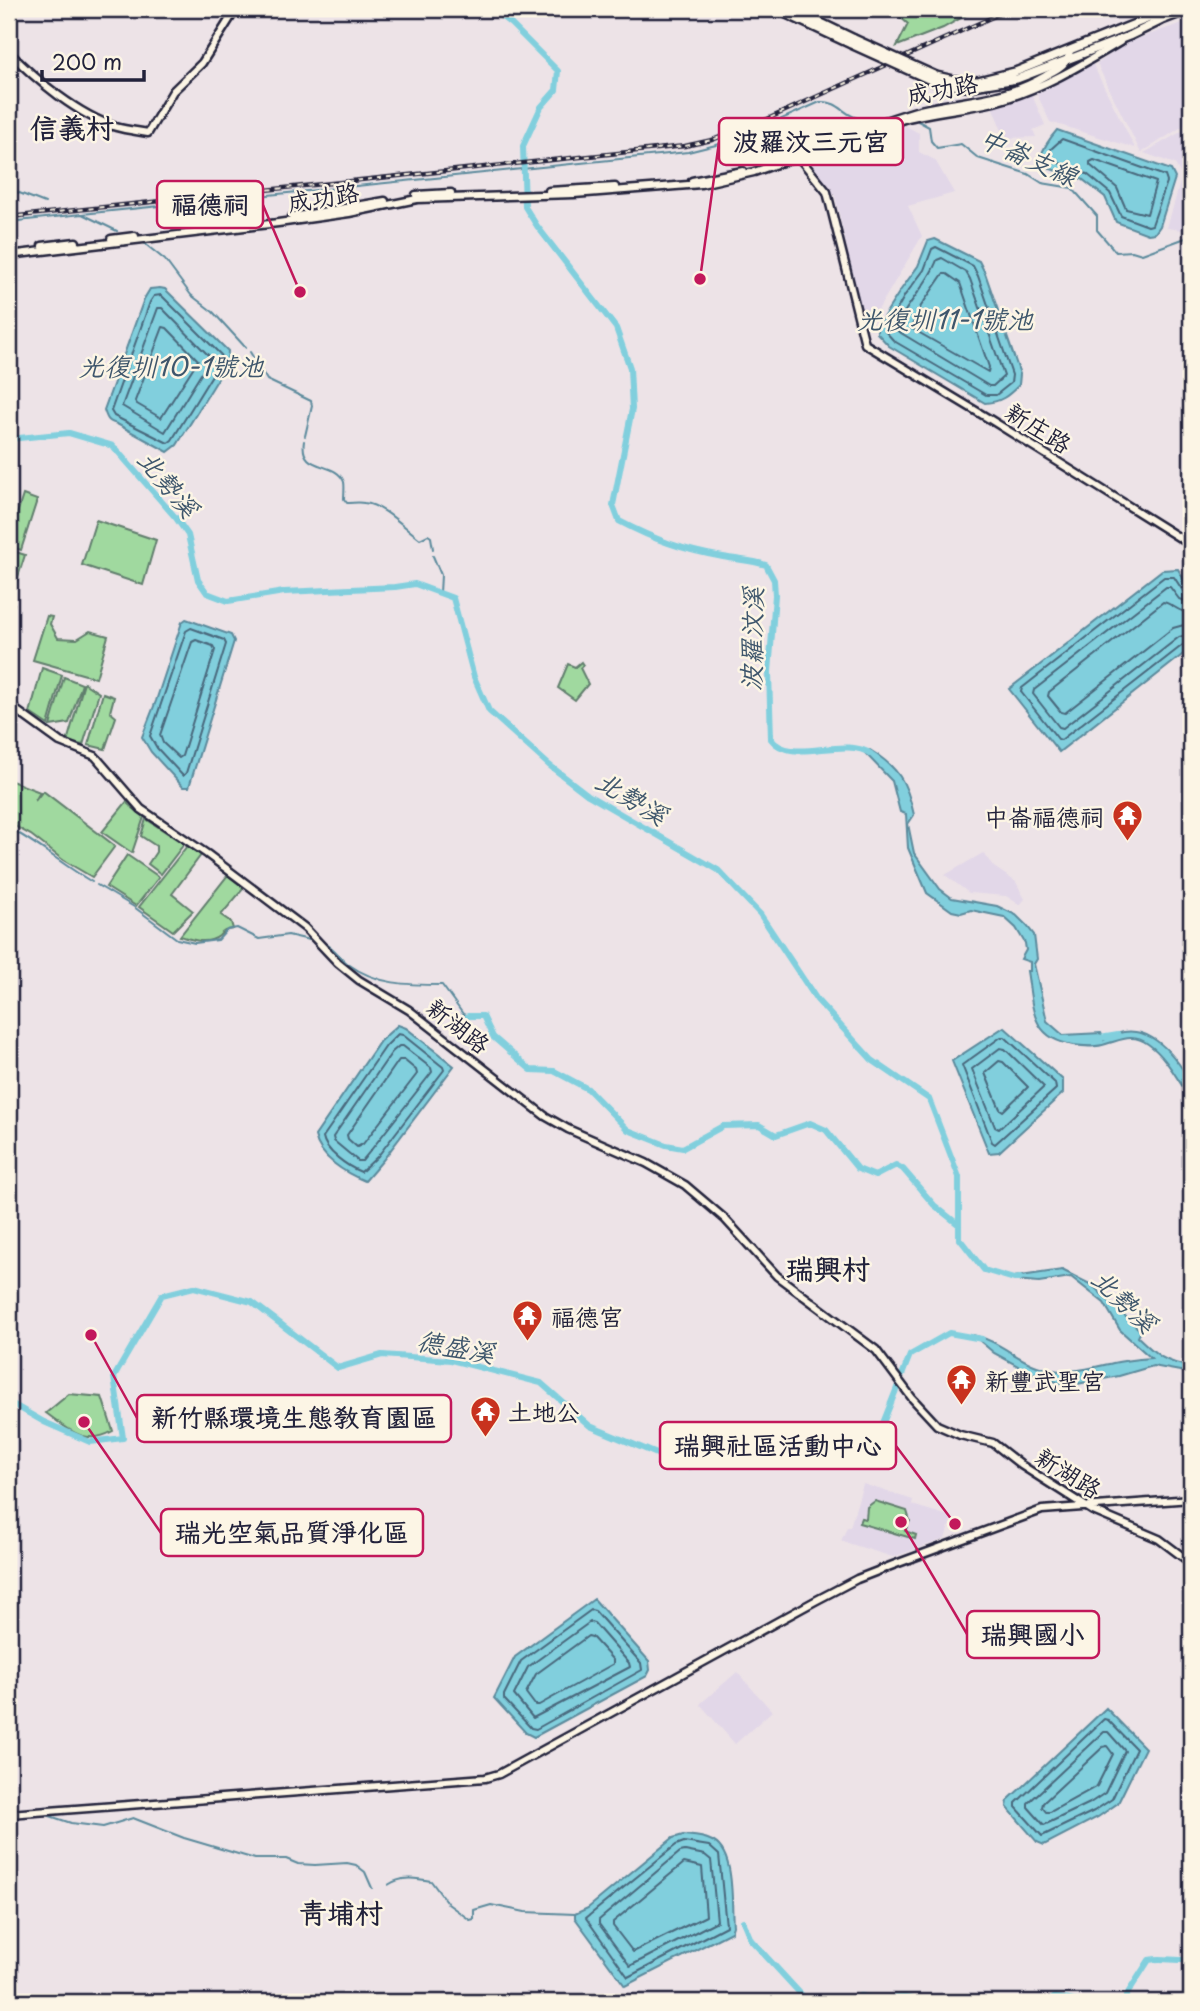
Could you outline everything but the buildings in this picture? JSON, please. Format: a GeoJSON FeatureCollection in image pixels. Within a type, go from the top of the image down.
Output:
{"type":"FeatureCollection","features":[{"type":"Feature","properties":{"kind":"main road"},"geometry":{"type":"LineString","coordinates":[[776,9],[953,86],[980,86],[1017,79],[1068,60],[1073,54],[1172,9]]}},
{"type":"Feature","properties":{"kind":"main road"},"geometry":{"type":"LineString","coordinates":[[792,9],[853,42]]}},
{"type":"Feature","properties":{"kind":"main road"},"geometry":{"type":"LineString","coordinates":[[935,79],[978,81],[1015,72],[1129,36],[1191,9]]}},
{"type":"Feature","properties":{"kind":"street"},"geometry":{"type":"LineString","coordinates":[[9,52],[43,85],[91,115],[115,127],[148,133],[173,91],[202,63],[236,9]]}},
{"type":"Feature","properties":{"kind":"street","name":"成功路"},"geometry":{"type":"LineString","coordinates":[[9,253],[289,222],[417,199],[542,193],[698,180],[752,169],[925,113],[964,108],[1033,89],[1076,68],[1129,36]]}},
{"type":"Feature","properties":{"kind":"street"},"geometry":{"type":"LineString","coordinates":[[1073,54],[1079,60],[1076,68]]}},
{"type":"Feature","properties":{"kind":"street","name":"成功路"},"geometry":{"type":"LineString","coordinates":[[797,155],[903,115],[1006,94],[1030,85],[1063,67],[1068,60]]}},
{"type":"Feature","properties":{"kind":"street","name":"新庄路"},"geometry":{"type":"LineString","coordinates":[[797,155],[827,192],[865,344],[991,419],[1191,545]]}},
{"type":"Feature","properties":{"kind":"street","name":"新湖路"},"geometry":{"type":"LineString","coordinates":[[9,705],[60,742],[95,756],[141,810],[207,854],[305,928],[338,963],[359,980],[409,1010],[545,1116],[646,1163],[685,1185],[725,1219],[777,1276],[866,1340],[937,1425],[993,1443],[1021,1465],[1093,1511],[1159,1539],[1191,1563]]}},
{"type":"Feature","properties":{"kind":"street"},"geometry":{"type":"LineString","coordinates":[[9,1814],[485,1778],[499,1774],[857,1579],[1042,1510],[1191,1499]]}},
{"type":"Feature","properties":{"kind":"shaded area"},"geometry":{"type":"Polygon","coordinates":[[[1191,20],[1191,121],[1141,153],[1097,64],[1128,42],[1191,20]]]}},
{"type":"Feature","properties":{"kind":"shaded area"},"geometry":{"type":"Polygon","coordinates":[[[1092,63],[1135,148],[1050,122],[1037,94],[1092,63]]]}},
{"type":"Feature","properties":{"kind":"shaded area"},"geometry":{"type":"Polygon","coordinates":[[[1031,93],[1045,125],[1033,130],[1036,137],[1005,138],[992,106],[1031,93]]]}},
{"type":"Feature","properties":{"kind":"shaded area"},"geometry":{"type":"Polygon","coordinates":[[[904,125],[919,133],[919,152],[935,160],[954,193],[908,206],[922,236],[872,320],[862,314],[835,196],[804,157],[904,125]]]}},
{"type":"Feature","properties":{"kind":"shaded area"},"geometry":{"type":"Polygon","coordinates":[[[1191,126],[1191,228],[1167,228],[1182,176],[1175,164],[1144,153],[1191,126]]]}},
{"type":"Feature","properties":{"kind":"shaded area"},"geometry":{"type":"Polygon","coordinates":[[[983,853],[994,867],[1016,882],[1025,899],[1020,905],[1006,896],[969,893],[945,875],[983,853]]]}},
{"type":"Feature","properties":{"kind":"shaded area"},"geometry":{"type":"Polygon","coordinates":[[[863,1484],[913,1500],[912,1505],[952,1517],[945,1539],[893,1557],[841,1541],[847,1527],[850,1527],[863,1484]]]}},
{"type":"Feature","properties":{"kind":"shaded area"},"geometry":{"type":"Polygon","coordinates":[[[737,1672],[772,1711],[735,1744],[700,1704],[737,1672]]]}},
{"type":"Feature","properties":{"kind":"green space"},"geometry":{"type":"Polygon","coordinates":[[[838,9],[926,9],[929,12],[934,9],[977,9],[943,28],[897,46],[908,24],[899,16],[858,16],[838,9]]]}},
{"type":"Feature","properties":{"kind":"green space"},"geometry":{"type":"Polygon","coordinates":[[[23,495],[37,500],[21,550],[9,546],[9,539],[23,495]]]}},
{"type":"Feature","properties":{"kind":"green space"},"geometry":{"type":"Polygon","coordinates":[[[96,520],[156,540],[143,585],[82,565],[96,520]]]}},
{"type":"Feature","properties":{"kind":"green space"},"geometry":{"type":"Polygon","coordinates":[[[10,550],[25,555],[10,602],[14,604],[9,619],[10,550]]]}},
{"type":"Feature","properties":{"kind":"green space"},"geometry":{"type":"Polygon","coordinates":[[[47,616],[52,617],[50,624],[58,638],[77,639],[90,631],[108,636],[96,678],[33,660],[47,616]]]}},
{"type":"Feature","properties":{"kind":"green space"},"geometry":{"type":"Polygon","coordinates":[[[581,662],[583,665],[580,668],[588,684],[575,700],[558,688],[568,664],[575,667],[581,662]]]}},
{"type":"Feature","properties":{"kind":"green space"},"geometry":{"type":"Polygon","coordinates":[[[42,668],[62,675],[48,725],[30,713],[42,668]]]}},
{"type":"Feature","properties":{"kind":"green space"},"geometry":{"type":"Polygon","coordinates":[[[64,677],[82,684],[69,723],[50,726],[64,677]]]}},
{"type":"Feature","properties":{"kind":"green space"},"geometry":{"type":"Polygon","coordinates":[[[84,683],[99,693],[83,745],[67,742],[84,683]]]}},
{"type":"Feature","properties":{"kind":"green space"},"geometry":{"type":"Polygon","coordinates":[[[103,693],[114,697],[110,712],[116,717],[105,749],[88,745],[103,693]]]}},
{"type":"Feature","properties":{"kind":"green space"},"geometry":{"type":"Polygon","coordinates":[[[9,780],[40,792],[35,801],[43,791],[115,846],[92,877],[9,823],[9,780]]]}},
{"type":"Feature","properties":{"kind":"green space"},"geometry":{"type":"Polygon","coordinates":[[[128,800],[128,804],[144,817],[132,853],[102,832],[128,800]]]}},
{"type":"Feature","properties":{"kind":"green space"},"geometry":{"type":"Polygon","coordinates":[[[146,819],[184,844],[161,874],[148,864],[156,852],[156,846],[141,836],[146,819]]]}},
{"type":"Feature","properties":{"kind":"green space"},"geometry":{"type":"Polygon","coordinates":[[[187,846],[201,855],[172,894],[193,911],[173,931],[139,907],[187,846]]]}},
{"type":"Feature","properties":{"kind":"green space"},"geometry":{"type":"Polygon","coordinates":[[[127,855],[159,877],[136,906],[106,887],[127,855]]]}},
{"type":"Feature","properties":{"kind":"green space"},"geometry":{"type":"Polygon","coordinates":[[[228,875],[244,888],[221,915],[231,922],[233,929],[225,931],[215,939],[205,941],[180,936],[228,875]]]}},
{"type":"Feature","properties":{"kind":"green space"},"geometry":{"type":"Polygon","coordinates":[[[69,1394],[102,1397],[113,1431],[85,1437],[69,1430],[46,1413],[69,1394]]]}},
{"type":"Feature","properties":{"kind":"green space"},"geometry":{"type":"Polygon","coordinates":[[[875,1501],[907,1511],[910,1521],[905,1531],[916,1535],[915,1539],[859,1523],[861,1518],[866,1519],[867,1507],[875,1501]]]}},
{"type":"Feature","properties":{"kind":"water"},"geometry":{"type":"Polygon","coordinates":[[[1057,130],[1171,170],[1175,178],[1160,226],[1155,233],[1148,234],[1116,222],[1105,197],[1082,179],[1051,169],[1042,163],[1040,158],[1043,150],[1057,130]]]}},
{"type":"Feature","properties":{"kind":"water","name":"光復圳11-1號池"},"geometry":{"type":"Polygon","coordinates":[[[935,239],[979,261],[985,273],[1020,374],[1019,385],[1000,400],[985,403],[889,346],[877,333],[877,327],[918,266],[928,241],[935,239]]]}},
{"type":"Feature","properties":{"kind":"water","name":"光復圳10-1號池"},"geometry":{"type":"Polygon","coordinates":[[[150,289],[165,289],[228,351],[227,364],[177,445],[168,452],[110,421],[104,410],[144,299],[150,289]]]}},
{"type":"Feature","properties":{"kind":"water"},"geometry":{"type":"Polygon","coordinates":[[[1178,569],[1191,592],[1191,648],[1059,752],[1009,689],[1162,570],[1178,569]]]}},
{"type":"Feature","properties":{"kind":"water"},"geometry":{"type":"Polygon","coordinates":[[[186,619],[231,635],[234,641],[189,787],[183,787],[151,752],[142,737],[182,622],[186,619]]]}},
{"type":"Feature","properties":{"kind":"water"},"geometry":{"type":"Polygon","coordinates":[[[870,750],[900,776],[914,815],[908,824],[914,853],[940,889],[952,898],[997,906],[1016,915],[1034,935],[1037,959],[1034,964],[1047,1021],[1063,1035],[1101,1033],[1104,1040],[1129,1032],[1152,1038],[1171,1054],[1187,1076],[1183,1080],[1191,1089],[1191,1099],[1161,1056],[1143,1041],[1127,1038],[1098,1046],[1074,1045],[1060,1042],[1041,1028],[1031,996],[1027,971],[1030,971],[1030,962],[1021,959],[1026,950],[1025,943],[1016,928],[1004,917],[971,910],[961,913],[952,911],[927,893],[908,848],[906,814],[900,812],[892,781],[864,752],[870,750]]]}},
{"type":"Feature","properties":{"kind":"water"},"geometry":{"type":"Polygon","coordinates":[[[398,1025],[406,1028],[454,1066],[365,1181],[349,1174],[328,1158],[315,1136],[380,1041],[398,1025]]]}},
{"type":"Feature","properties":{"kind":"water"},"geometry":{"type":"Polygon","coordinates":[[[1004,1027],[1063,1080],[1063,1093],[999,1152],[989,1153],[952,1061],[1004,1027]]]}},
{"type":"Feature","properties":{"kind":"water"},"geometry":{"type":"Polygon","coordinates":[[[1062,1270],[1092,1285],[1141,1331],[1138,1337],[1151,1349],[1167,1360],[1191,1367],[1191,1373],[1153,1366],[1067,1386],[1027,1371],[994,1353],[973,1335],[990,1341],[1029,1363],[1057,1371],[1075,1371],[1151,1358],[1120,1330],[1104,1303],[1071,1277],[1039,1282],[1013,1280],[1014,1277],[1062,1270]]]}},
{"type":"Feature","properties":{"kind":"water"},"geometry":{"type":"Polygon","coordinates":[[[594,1599],[649,1661],[650,1670],[647,1676],[534,1737],[526,1733],[494,1698],[515,1657],[594,1599]]]}},
{"type":"Feature","properties":{"kind":"water"},"geometry":{"type":"Polygon","coordinates":[[[1106,1708],[1145,1748],[1118,1803],[1098,1817],[1044,1845],[1037,1842],[1007,1807],[1008,1800],[1106,1708]]]}},
{"type":"Feature","properties":{"kind":"water"},"geometry":{"type":"Polygon","coordinates":[[[683,1835],[710,1840],[718,1845],[724,1854],[732,1891],[731,1932],[625,1986],[575,1918],[575,1914],[588,1908],[673,1838],[683,1835]]]}},
{"type":"Feature","properties":{"kind":"waterway","name":"波羅汶溪"},"geometry":{"type":"LineString","coordinates":[[492,9],[558,71],[556,90],[541,107],[523,146],[525,207],[616,328],[630,368],[632,409],[613,505],[619,521],[682,548],[766,565],[774,580],[775,595],[769,672],[771,739],[780,747],[791,750],[846,747],[871,754]]}},
{"type":"Feature","properties":{"kind":"waterway"},"geometry":{"type":"LineString","coordinates":[[82,214],[688,152],[732,141],[820,102],[833,104],[861,119],[895,114]]}},
{"type":"Feature","properties":{"kind":"waterway","name":"中崙支線"},"geometry":{"type":"LineString","coordinates":[[918,121],[929,127],[931,141],[937,148],[961,144],[978,158],[1028,174],[1042,183],[1072,188],[1097,216],[1097,230],[1116,252],[1132,251],[1142,254],[1191,236]]}},
{"type":"Feature","properties":{"kind":"waterway"},"geometry":{"type":"LineString","coordinates":[[9,189],[45,203]]}},
{"type":"Feature","properties":{"kind":"waterway"},"geometry":{"type":"LineString","coordinates":[[9,222],[82,214],[117,231]]}},
{"type":"Feature","properties":{"kind":"waterway"},"geometry":{"type":"LineString","coordinates":[[144,243],[165,260],[191,295],[213,312],[246,348]]}},
{"type":"Feature","properties":{"kind":"waterway"},"geometry":{"type":"LineString","coordinates":[[250,352],[267,380],[311,401],[305,436]]}},
{"type":"Feature","properties":{"kind":"waterway","name":"北勢溪"},"geometry":{"type":"LineString","coordinates":[[9,439],[69,433],[113,446],[188,535],[198,580],[207,593],[228,601],[284,592],[415,584],[453,598],[474,677],[489,711],[549,765],[588,795],[718,870],[760,914],[817,1000],[872,1060],[929,1099],[959,1177],[959,1238],[984,1270],[1014,1279],[1020,1278]]}},
{"type":"Feature","properties":{"kind":"waterway"},"geometry":{"type":"LineString","coordinates":[[304,441],[307,458],[340,475],[344,482],[344,499],[347,503],[371,504],[393,517],[420,539],[428,535],[431,537],[433,549]]}},
{"type":"Feature","properties":{"kind":"waterway"},"geometry":{"type":"LineString","coordinates":[[433,556],[441,575],[440,593]]}},
{"type":"Feature","properties":{"kind":"waterway"},"geometry":{"type":"LineString","coordinates":[[9,828],[92,882]]}},
{"type":"Feature","properties":{"kind":"waterway"},"geometry":{"type":"LineString","coordinates":[[97,885],[134,907],[177,939],[195,943],[218,940],[227,930],[237,928],[259,939],[288,935],[309,940]]}},
{"type":"Feature","properties":{"kind":"waterway"},"geometry":{"type":"LineString","coordinates":[[324,943],[348,964],[370,976],[405,984],[442,985],[463,1014],[468,1016]]}},
{"type":"Feature","properties":{"kind":"waterway"},"geometry":{"type":"LineString","coordinates":[[468,1016],[483,1016],[493,1037],[531,1070],[554,1071],[588,1089],[628,1130],[666,1145],[683,1148],[723,1126],[759,1125],[776,1135],[810,1123],[826,1130],[858,1169],[875,1176],[896,1165],[903,1169],[934,1205],[959,1225]]}},
{"type":"Feature","properties":{"kind":"waterway","name":"波羅汶溪"},"geometry":{"type":"LineString","coordinates":[[1094,1039],[1118,1035]]}},
{"type":"Feature","properties":{"kind":"waterway","name":"波羅汶溪"},"geometry":{"type":"LineString","coordinates":[[1179,1072],[1191,1089]]}},
{"type":"Feature","properties":{"kind":"waterway","name":"德盛溪"},"geometry":{"type":"LineString","coordinates":[[9,1402],[44,1422],[90,1442],[123,1438],[114,1377],[162,1295],[194,1287],[252,1302],[338,1368],[382,1355],[451,1360],[541,1383],[590,1426],[688,1467],[760,1439],[855,1443],[881,1428],[910,1355],[949,1333],[982,1339]]}},
{"type":"Feature","properties":{"kind":"waterway"},"geometry":{"type":"LineString","coordinates":[[44,1814],[71,1823],[103,1827],[133,1818],[184,1838],[255,1859],[286,1859],[298,1864],[356,1865],[365,1872],[372,1888]]}},
{"type":"Feature","properties":{"kind":"waterway"},"geometry":{"type":"LineString","coordinates":[[388,1885],[403,1879],[431,1881],[448,1904],[470,1920],[474,1919],[474,1910],[491,1905],[525,1912],[575,1914]]}},
{"type":"Feature","properties":{"kind":"waterway"},"geometry":{"type":"LineString","coordinates":[[743,1921],[751,1940],[808,2002]]}},
{"type":"Feature","properties":{"kind":"waterway"},"geometry":{"type":"LineString","coordinates":[[1126,2002],[1126,1996],[1149,1960],[1191,1959]]}},
{"type":"Feature","properties":{"kind":"waterway"},"geometry":{"type":"LineString","coordinates":[[852,2002],[860,1996],[877,1999],[904,1997],[922,2002]]}},
{"type":"Feature","properties":{"kind":"waterway"},"geometry":{"type":"LineString","coordinates":[[1048,2002],[1055,1997],[1078,2002]]}},
{"type":"Feature","properties":{"kind":"railway"},"geometry":{"type":"LineString","coordinates":[[9,217],[685,146],[712,140],[763,121],[1010,9]]}},
{"type":"Feature","properties":{"kind":"place","name":"波羅汶三元宮"},"geometry":{"type":"Point","coordinates":[700,279]}},
{"type":"Feature","properties":{"kind":"place","name":"福德祠"},"geometry":{"type":"Point","coordinates":[300,292]}},
{"type":"Feature","properties":{"kind":"place","name":"中崙福德祠"},"geometry":{"type":"Point","coordinates":[1127,843]}},
{"type":"Feature","properties":{"kind":"place","name":"新竹縣環境生態教育園區"},"geometry":{"type":"Point","coordinates":[91,1335]}},
{"type":"Feature","properties":{"kind":"place","name":"福德宮"},"geometry":{"type":"Point","coordinates":[528,1343]}},
{"type":"Feature","properties":{"kind":"place","name":"新豐武聖宮"},"geometry":{"type":"Point","coordinates":[962,1407]}},
{"type":"Feature","properties":{"kind":"place","name":"瑞光空氣品質淨化區"},"geometry":{"type":"Point","coordinates":[84,1422]}},
{"type":"Feature","properties":{"kind":"place","name":"土地公"},"geometry":{"type":"Point","coordinates":[485,1438]}},
{"type":"Feature","properties":{"kind":"place","name":"瑞興國小"},"geometry":{"type":"Point","coordinates":[901,1522]}},
{"type":"Feature","properties":{"kind":"place","name":"瑞興社區活動中心"},"geometry":{"type":"Point","coordinates":[955,1524]}},
{"type":"Feature","properties":{"kind":"district","name":"信義村"},"geometry":{"type":"Point","coordinates":[72,126]}},
{"type":"Feature","properties":{"kind":"district","name":"瑞興村"},"geometry":{"type":"Point","coordinates":[828,1267]}},
{"type":"Feature","properties":{"kind":"district","name":"青埔村"},"geometry":{"type":"Point","coordinates":[341,1911]}}]}
